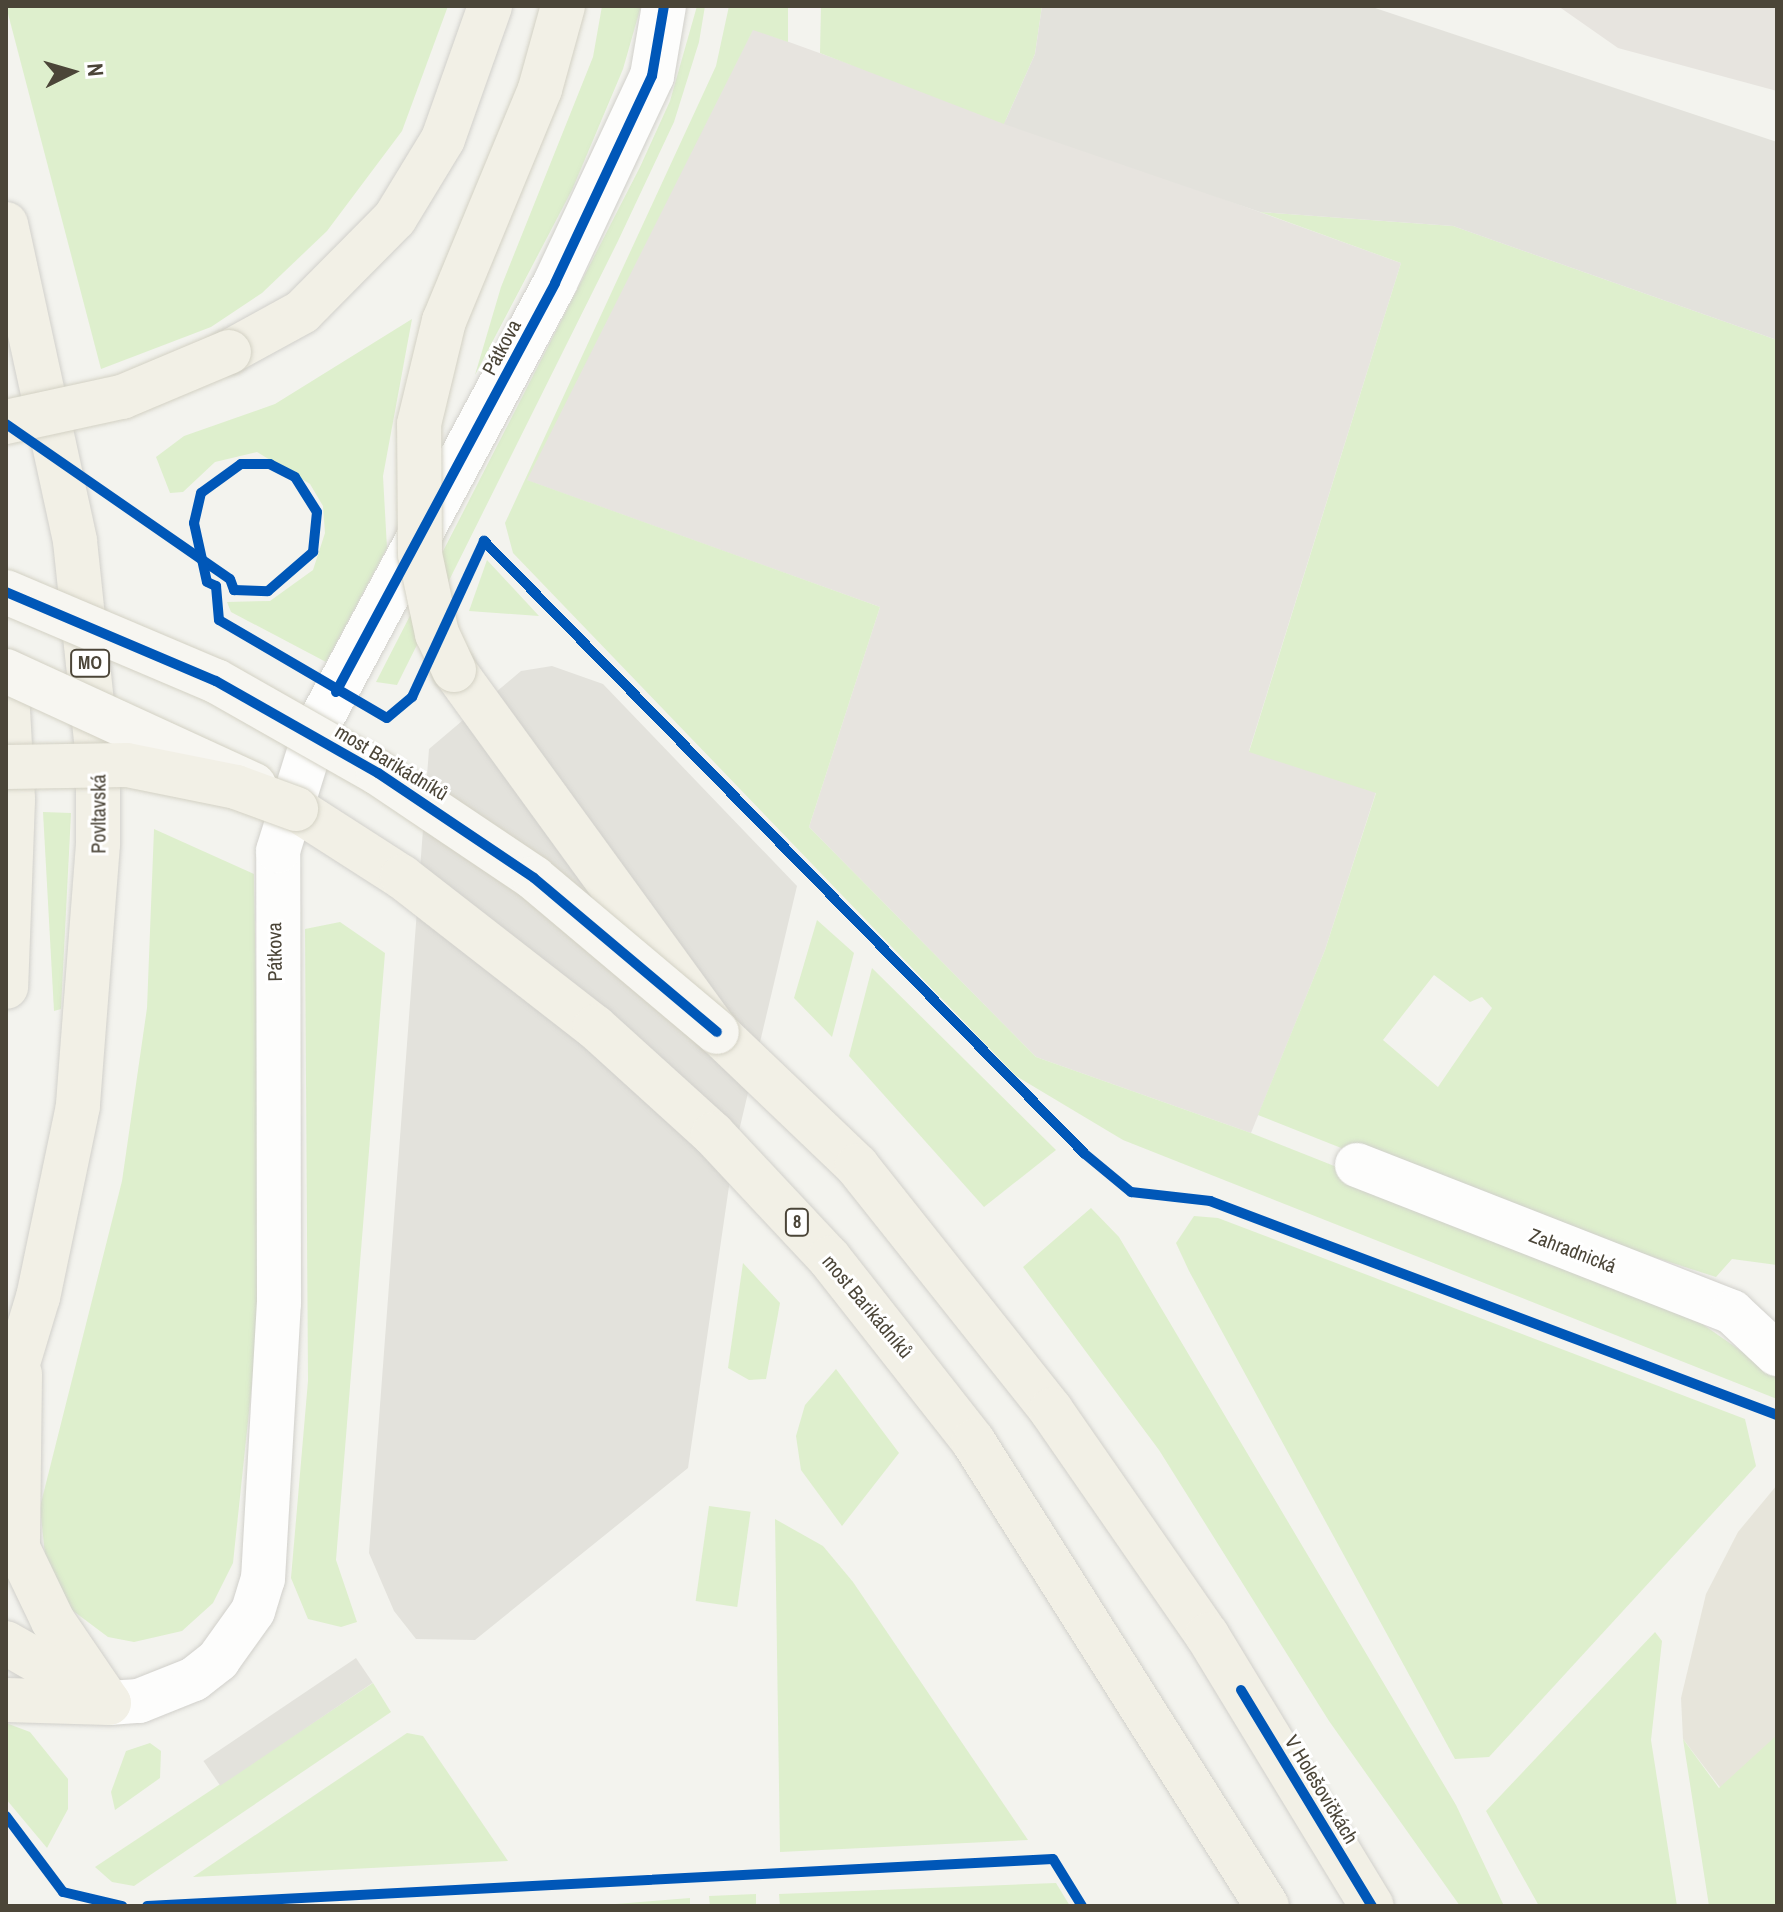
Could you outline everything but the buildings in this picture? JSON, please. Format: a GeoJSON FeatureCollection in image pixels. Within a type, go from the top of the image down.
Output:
{"type":"FeatureCollection","features":[{"type":"Feature","properties":{"kind":"main road"},"geometry":{"type":"LineString","coordinates":[[6,422],[156,385],[290,319],[336,284],[395,218],[443,139],[490,6]]}},
{"type":"Feature","properties":{"kind":"main road"},"geometry":{"type":"LineString","coordinates":[[563,6],[540,89],[462,271],[429,377],[414,469],[420,554],[437,634],[471,698],[717,1032]]}},
{"type":"Feature","properties":{"kind":"main road","name":"Povltavská"},"geometry":{"type":"LineString","coordinates":[[6,224],[64,474],[98,759],[86,1044],[55,1228],[6,1403]]}},
{"type":"Feature","properties":{"kind":"main road","name":"most Barikádníků"},"geometry":{"type":"LineString","coordinates":[[6,592],[216,681],[378,773],[534,878],[717,1032],[857,1166],[973,1309]]}},
{"type":"Feature","properties":{"kind":"main road"},"geometry":{"type":"LineString","coordinates":[[6,672],[13,800],[6,987]]}},
{"type":"Feature","properties":{"kind":"main road","name":"most Barikádníků"},"geometry":{"type":"LineString","coordinates":[[6,672],[180,747],[296,809],[451,913],[655,1078],[829,1258],[973,1441],[1267,1906]]}},
{"type":"Feature","properties":{"kind":"main road"},"geometry":{"type":"LineString","coordinates":[[6,767],[127,765],[236,787],[296,809]]}},
{"type":"Feature","properties":{"kind":"main road","name":"V Holešovičkách"},"geometry":{"type":"LineString","coordinates":[[973,1309],[1142,1537],[1372,1906]]}},
{"type":"Feature","properties":{"kind":"main road"},"geometry":{"type":"LineString","coordinates":[[20,1360],[18,1548],[53,1621],[109,1703]]}},
{"type":"Feature","properties":{"kind":"main road"},"geometry":{"type":"LineString","coordinates":[[6,1643],[109,1703]]}},
{"type":"Feature","properties":{"kind":"main road"},"geometry":{"type":"LineString","coordinates":[[6,1700],[109,1703]]}},
{"type":"Feature","properties":{"kind":"street","name":"Pátkova"},"geometry":{"type":"LineString","coordinates":[[109,1703],[139,1701],[194,1679],[218,1660],[253,1611],[263,1579],[279,1303],[278,851],[316,729],[555,283],[652,76],[664,6]]}},
{"type":"Feature","properties":{"kind":"street","name":"Zahradnická"},"geometry":{"type":"LineString","coordinates":[[1357,1165],[1732,1312],[1777,1354]]}},
{"type":"Feature","properties":{"kind":"shaded area"},"geometry":{"type":"Polygon","coordinates":[[[1042,6],[1369,6],[1777,142],[1777,340],[1453,226],[1260,212],[1004,124],[1035,54],[1042,6]]]}},
{"type":"Feature","properties":{"kind":"shaded area"},"geometry":{"type":"Polygon","coordinates":[[[1558,6],[1777,6],[1777,91],[1618,48],[1558,6]]]}},
{"type":"Feature","properties":{"kind":"shaded area"},"geometry":{"type":"Polygon","coordinates":[[[753,29],[1401,263],[1249,751],[1376,792],[1325,950],[1251,1133],[1036,1057],[809,827],[880,607],[526,480],[753,29]]]}},
{"type":"Feature","properties":{"kind":"shaded area"},"geometry":{"type":"Polygon","coordinates":[[[552,666],[603,684],[797,886],[734,1152],[688,1468],[475,1640],[416,1639],[394,1611],[369,1553],[429,749],[521,671],[552,666]]]}},
{"type":"Feature","properties":{"kind":"shaded area"},"geometry":{"type":"Polygon","coordinates":[[[1777,1485],[1777,1862],[1683,1739],[1681,1698],[1706,1594],[1738,1532],[1777,1485]]]}},
{"type":"Feature","properties":{"kind":"shaded area"},"geometry":{"type":"Polygon","coordinates":[[[356,1658],[373,1683],[220,1786],[203,1761],[356,1658]]]}},
{"type":"Feature","properties":{"kind":"green space"},"geometry":{"type":"Polygon","coordinates":[[[6,6],[448,6],[402,131],[327,231],[262,293],[211,327],[101,369],[6,6]]]}},
{"type":"Feature","properties":{"kind":"green space"},"geometry":{"type":"Polygon","coordinates":[[[602,6],[641,6],[623,69],[572,190],[475,375],[501,287],[593,57],[602,6]]]}},
{"type":"Feature","properties":{"kind":"green space"},"geometry":{"type":"Polygon","coordinates":[[[697,6],[705,6],[699,42],[674,122],[618,241],[397,685],[376,682],[640,167],[670,101],[697,6]]]}},
{"type":"Feature","properties":{"kind":"green space"},"geometry":{"type":"Polygon","coordinates":[[[729,6],[788,6],[788,42],[753,30],[527,480],[880,607],[809,827],[1036,1057],[1251,1133],[1662,1296],[1777,1376],[1777,1399],[1123,1140],[1016,1076],[513,553],[505,523],[716,66],[729,6]]]}},
{"type":"Feature","properties":{"kind":"green space"},"geometry":{"type":"Polygon","coordinates":[[[821,6],[1042,6],[1035,54],[1004,124],[820,53],[821,6]]]}},
{"type":"Feature","properties":{"kind":"green space"},"geometry":{"type":"Polygon","coordinates":[[[1260,212],[1453,226],[1777,340],[1777,1265],[1732,1259],[1716,1277],[1457,1194],[1258,1115],[1325,950],[1376,793],[1249,752],[1401,263],[1260,212]],[[1434,975],[1383,1040],[1438,1087],[1492,1008],[1482,997],[1470,1002],[1434,975]]]}},
{"type":"Feature","properties":{"kind":"green space"},"geometry":{"type":"Polygon","coordinates":[[[412,319],[383,476],[387,548],[326,662],[231,612],[227,602],[270,601],[313,570],[325,533],[323,506],[310,484],[257,452],[215,462],[183,492],[170,493],[156,457],[184,436],[275,404],[412,319]]]}},
{"type":"Feature","properties":{"kind":"green space"},"geometry":{"type":"Polygon","coordinates":[[[487,560],[539,616],[469,611],[487,560]]]}},
{"type":"Feature","properties":{"kind":"green space"},"geometry":{"type":"Polygon","coordinates":[[[43,812],[71,813],[61,1009],[54,1011],[43,812]]]}},
{"type":"Feature","properties":{"kind":"green space"},"geometry":{"type":"Polygon","coordinates":[[[154,829],[254,874],[261,1298],[233,1563],[213,1603],[182,1631],[134,1642],[108,1637],[64,1604],[46,1564],[40,1507],[122,1181],[147,1008],[154,829]]]}},
{"type":"Feature","properties":{"kind":"green space"},"geometry":{"type":"Polygon","coordinates":[[[817,920],[854,953],[832,1037],[794,998],[817,920]]]}},
{"type":"Feature","properties":{"kind":"green space"},"geometry":{"type":"Polygon","coordinates":[[[340,922],[385,953],[336,1560],[357,1622],[341,1627],[308,1619],[291,1578],[308,1381],[305,929],[340,922]]]}},
{"type":"Feature","properties":{"kind":"green space"},"geometry":{"type":"Polygon","coordinates":[[[872,968],[1056,1150],[984,1207],[849,1056],[872,968]]]}},
{"type":"Feature","properties":{"kind":"green space"},"geometry":{"type":"Polygon","coordinates":[[[1091,1208],[1119,1237],[1456,1805],[1504,1906],[1460,1906],[1329,1721],[1159,1450],[1023,1267],[1091,1208]]]}},
{"type":"Feature","properties":{"kind":"green space"},"geometry":{"type":"Polygon","coordinates":[[[1194,1216],[1218,1218],[1745,1419],[1756,1466],[1489,1757],[1455,1759],[1189,1271],[1176,1243],[1194,1216]]]}},
{"type":"Feature","properties":{"kind":"green space"},"geometry":{"type":"Polygon","coordinates":[[[743,1263],[780,1303],[766,1379],[749,1380],[728,1368],[743,1263]]]}},
{"type":"Feature","properties":{"kind":"green space"},"geometry":{"type":"Polygon","coordinates":[[[836,1369],[899,1453],[842,1526],[801,1470],[796,1436],[805,1405],[836,1369]]]}},
{"type":"Feature","properties":{"kind":"green space"},"geometry":{"type":"Polygon","coordinates":[[[709,1506],[751,1512],[737,1607],[696,1601],[709,1506]]]}},
{"type":"Feature","properties":{"kind":"green space"},"geometry":{"type":"Polygon","coordinates":[[[775,1519],[823,1546],[853,1582],[1028,1840],[780,1852],[775,1519]]]}},
{"type":"Feature","properties":{"kind":"green space"},"geometry":{"type":"Polygon","coordinates":[[[1655,1632],[1662,1641],[1651,1740],[1677,1906],[1539,1906],[1486,1811],[1655,1632]]]}},
{"type":"Feature","properties":{"kind":"green space"},"geometry":{"type":"Polygon","coordinates":[[[373,1683],[391,1712],[134,1886],[112,1882],[95,1867],[373,1683]]]}},
{"type":"Feature","properties":{"kind":"green space"},"geometry":{"type":"Polygon","coordinates":[[[6,1723],[30,1732],[68,1779],[68,1809],[47,1848],[6,1799],[6,1723]]]}},
{"type":"Feature","properties":{"kind":"green space"},"geometry":{"type":"Polygon","coordinates":[[[407,1733],[423,1736],[508,1861],[193,1877],[407,1733]]]}},
{"type":"Feature","properties":{"kind":"green space"},"geometry":{"type":"Polygon","coordinates":[[[1777,1735],[1777,1906],[1709,1906],[1683,1739],[1719,1788],[1777,1735]]]}},
{"type":"Feature","properties":{"kind":"green space"},"geometry":{"type":"Polygon","coordinates":[[[150,1743],[161,1751],[160,1778],[115,1810],[111,1792],[126,1751],[150,1743]]]}},
{"type":"Feature","properties":{"kind":"green space"},"geometry":{"type":"Polygon","coordinates":[[[1056,1883],[1070,1906],[780,1906],[779,1894],[1056,1883]]]}},
{"type":"Feature","properties":{"kind":"green space"},"geometry":{"type":"Polygon","coordinates":[[[756,1894],[756,1906],[710,1906],[709,1896],[756,1894]]]}},
{"type":"Feature","properties":{"kind":"green space"},"geometry":{"type":"Polygon","coordinates":[[[690,1898],[690,1906],[591,1906],[690,1898]]]}},
{"type":"Feature","properties":{"kind":"cycle path"},"geometry":{"type":"LineString","coordinates":[[336,692],[555,283],[652,76],[664,6]]}},
{"type":"Feature","properties":{"kind":"cycle path"},"geometry":{"type":"LineString","coordinates":[[6,424],[230,579],[234,590],[268,591],[313,552],[317,512],[295,477],[270,464],[241,464],[201,493],[194,523],[207,582],[216,586],[219,620],[387,718],[412,697],[484,541],[1085,1154],[1131,1192],[1210,1201],[1777,1415]]}},
{"type":"Feature","properties":{"kind":"cycle path"},"geometry":{"type":"LineString","coordinates":[[6,592],[216,681],[378,773],[534,878],[717,1032]]}},
{"type":"Feature","properties":{"kind":"cycle path"},"geometry":{"type":"LineString","coordinates":[[1241,1690],[1372,1906]]}},
{"type":"Feature","properties":{"kind":"cycle path"},"geometry":{"type":"LineString","coordinates":[[6,1816],[63,1892],[122,1906]]}},
{"type":"Feature","properties":{"kind":"cycle path"},"geometry":{"type":"LineString","coordinates":[[147,1906],[1053,1859],[1082,1906]]}}]}
